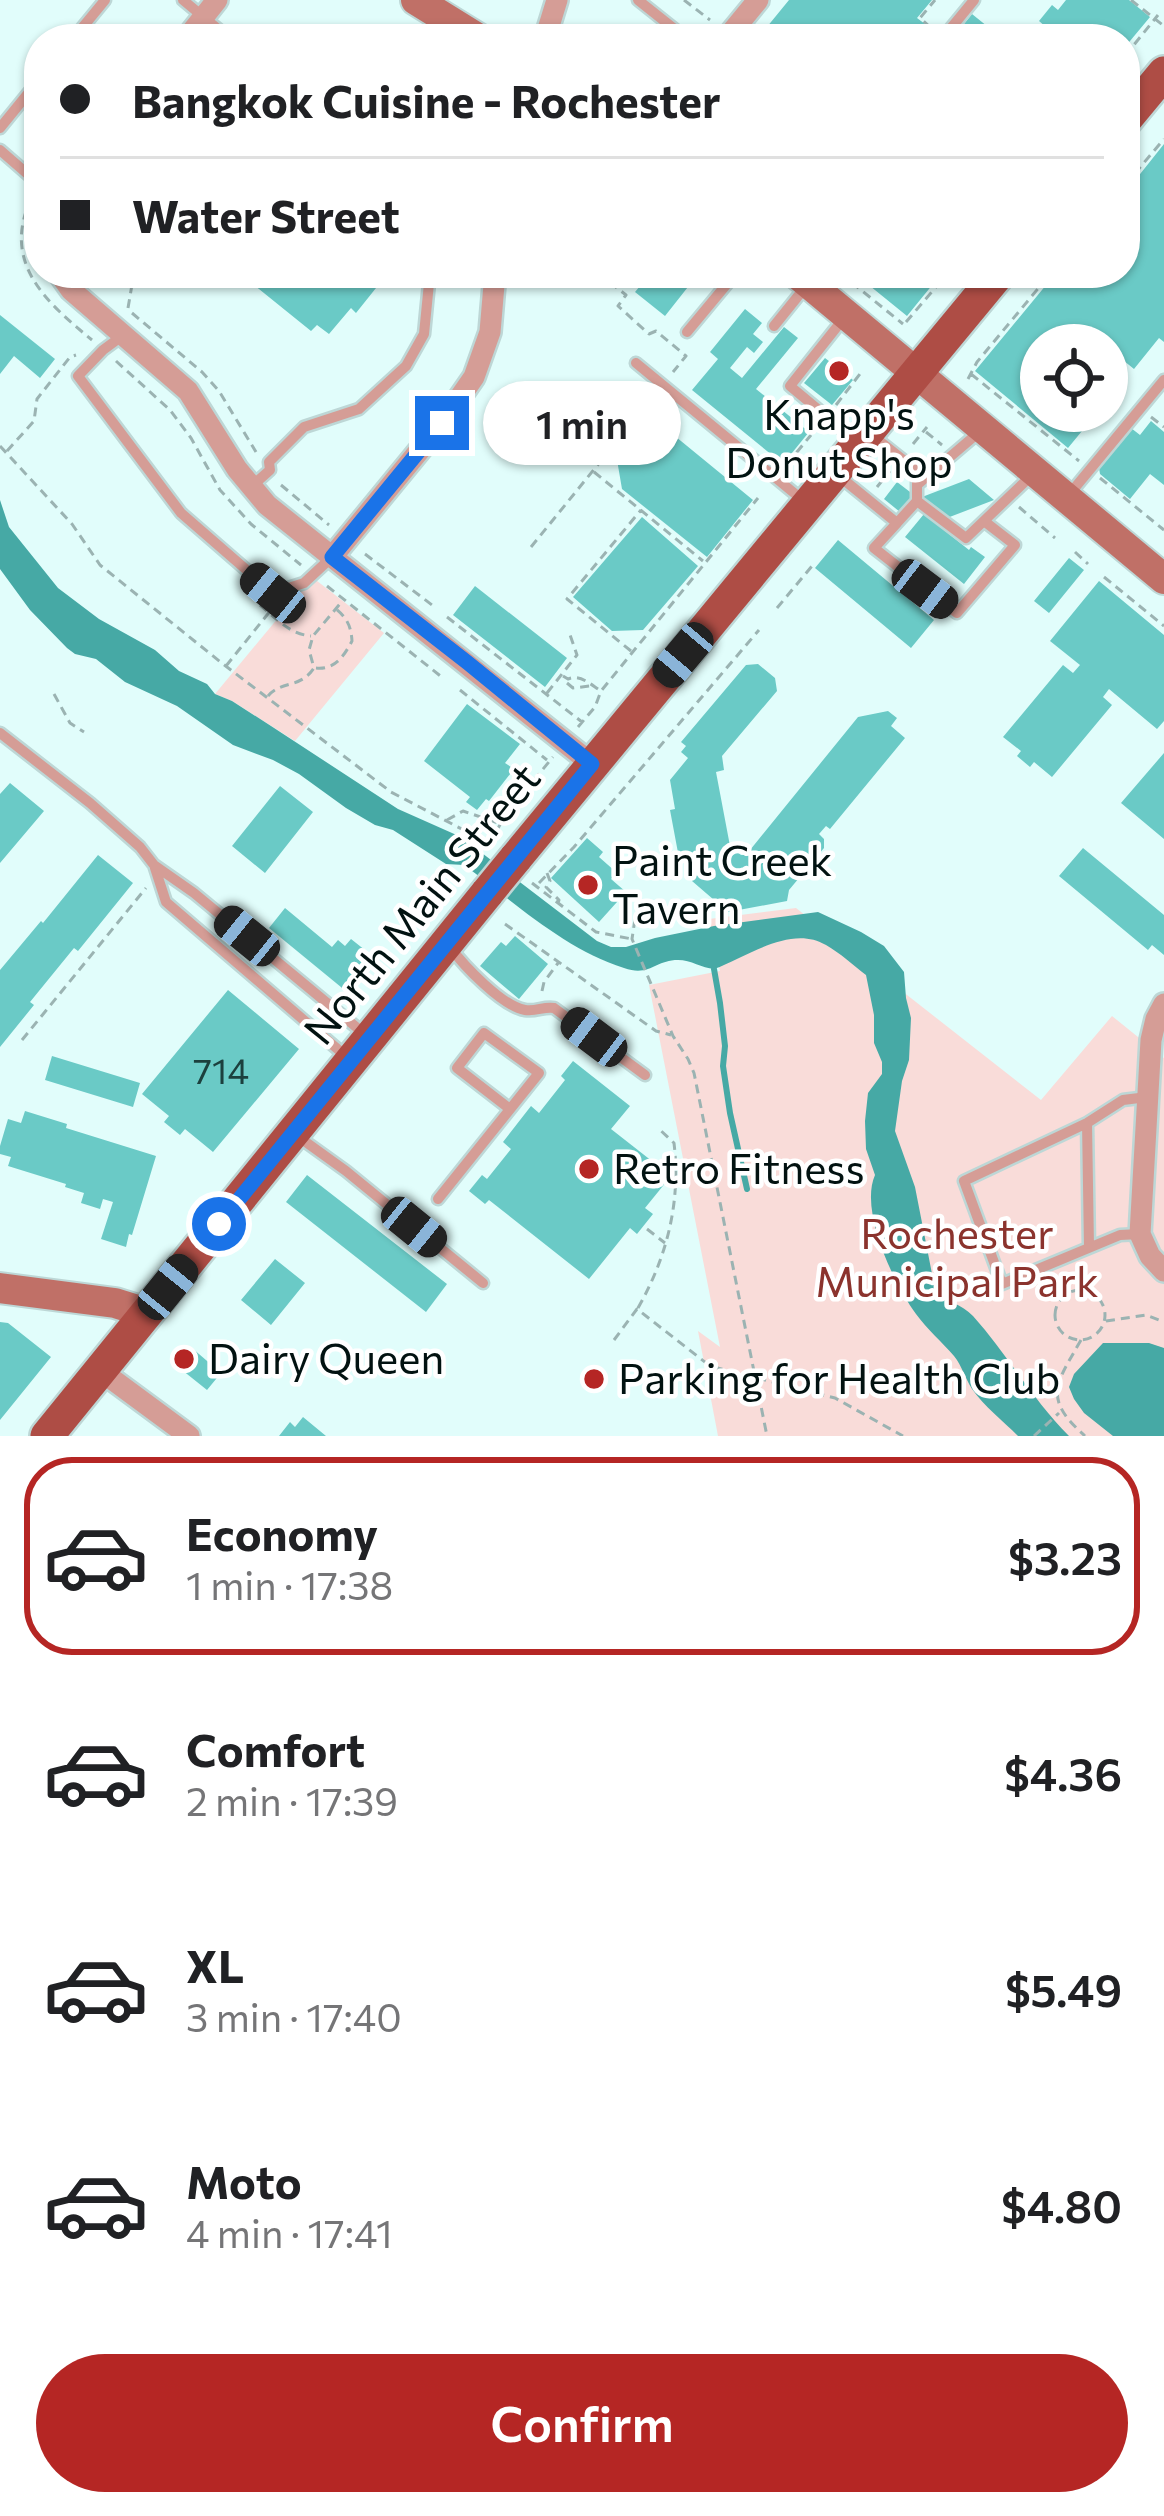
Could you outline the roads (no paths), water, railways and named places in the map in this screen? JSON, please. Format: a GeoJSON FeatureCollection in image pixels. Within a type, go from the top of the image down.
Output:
{"type":"FeatureCollection","features":[{"type":"Feature","properties":{"kind":"main road"},"geometry":{"type":"LineString","coordinates":[[416,0],[455,24]]}},
{"type":"Feature","properties":{"kind":"main road"},"geometry":{"type":"LineString","coordinates":[[1140,102],[1164,73]]}},
{"type":"Feature","properties":{"kind":"main road"},"geometry":{"type":"LineString","coordinates":[[815,288],[1164,579]]}},
{"type":"Feature","properties":{"kind":"main road","name":"North Main Street"},"geometry":{"type":"LineString","coordinates":[[47,1436],[488,892],[518,868],[592,764],[987,288]]}},
{"type":"Feature","properties":{"kind":"main road"},"geometry":{"type":"LineString","coordinates":[[0,1288],[115,1303],[148,1313]]}},
{"type":"Feature","properties":{"kind":"street"},"geometry":{"type":"LineString","coordinates":[[738,24],[758,0]]}},
{"type":"Feature","properties":{"kind":"street"},"geometry":{"type":"LineString","coordinates":[[70,288],[188,391],[250,487],[285,520],[592,764]]}},
{"type":"Feature","properties":{"kind":"street"},"geometry":{"type":"LineString","coordinates":[[332,557],[474,377],[490,332],[494,288]]}},
{"type":"Feature","properties":{"kind":"street"},"geometry":{"type":"LineString","coordinates":[[1164,1004],[1151,1040],[1140,1234],[1145,1249],[1164,1270]]}},
{"type":"Feature","properties":{"kind":"street"},"geometry":{"type":"LineString","coordinates":[[101,1371],[189,1436]]}},
{"type":"Feature","properties":{"kind":"lane"},"geometry":{"type":"LineString","coordinates":[[85,24],[104,0]]}},
{"type":"Feature","properties":{"kind":"lane"},"geometry":{"type":"LineString","coordinates":[[183,0],[210,9]]}},
{"type":"Feature","properties":{"kind":"lane"},"geometry":{"type":"LineString","coordinates":[[638,0],[668,24]]}},
{"type":"Feature","properties":{"kind":"lane"},"geometry":{"type":"LineString","coordinates":[[954,24],[974,0]]}},
{"type":"Feature","properties":{"kind":"lane"},"geometry":{"type":"LineString","coordinates":[[0,128],[24,98]]}},
{"type":"Feature","properties":{"kind":"lane"},"geometry":{"type":"LineString","coordinates":[[0,150],[24,177]]}},
{"type":"Feature","properties":{"kind":"lane"},"geometry":{"type":"LineString","coordinates":[[250,487],[304,427],[359,409],[406,366],[424,334],[429,288]]}},
{"type":"Feature","properties":{"kind":"lane"},"geometry":{"type":"LineString","coordinates":[[687,332],[724,288]]}},
{"type":"Feature","properties":{"kind":"lane"},"geometry":{"type":"LineString","coordinates":[[774,326],[797,288]]}},
{"type":"Feature","properties":{"kind":"lane"},"geometry":{"type":"LineString","coordinates":[[847,314],[790,386],[917,470],[917,501],[874,548],[957,613],[1015,545],[984,521]]}},
{"type":"Feature","properties":{"kind":"lane"},"geometry":{"type":"LineString","coordinates":[[123,335],[78,376],[181,513],[273,593],[304,583],[332,557]]}},
{"type":"Feature","properties":{"kind":"lane"},"geometry":{"type":"LineString","coordinates":[[636,363],[808,504]]}},
{"type":"Feature","properties":{"kind":"lane"},"geometry":{"type":"LineString","coordinates":[[1066,499],[1164,380]]}},
{"type":"Feature","properties":{"kind":"lane"},"geometry":{"type":"LineString","coordinates":[[917,485],[982,430]]}},
{"type":"Feature","properties":{"kind":"lane"},"geometry":{"type":"LineString","coordinates":[[834,472],[897,523]]}},
{"type":"Feature","properties":{"kind":"lane"},"geometry":{"type":"LineString","coordinates":[[917,501],[966,538],[1034,472]]}},
{"type":"Feature","properties":{"kind":"lane"},"geometry":{"type":"LineString","coordinates":[[0,733],[90,803],[154,865],[194,893],[361,1050]]}},
{"type":"Feature","properties":{"kind":"lane"},"geometry":{"type":"LineString","coordinates":[[154,865],[166,902],[361,1050]]}},
{"type":"Feature","properties":{"kind":"lane"},"geometry":{"type":"LineString","coordinates":[[448,944],[467,970],[514,1005],[527,1010],[547,1006],[646,1075]]}},
{"type":"Feature","properties":{"kind":"lane"},"geometry":{"type":"LineString","coordinates":[[438,1199],[539,1073],[484,1033],[457,1068],[510,1109]]}},
{"type":"Feature","properties":{"kind":"lane"},"geometry":{"type":"LineString","coordinates":[[1140,1234],[1120,1235],[1002,1284],[964,1180],[1087,1123],[1123,1100],[1147,1097]]}},
{"type":"Feature","properties":{"kind":"lane"},"geometry":{"type":"LineString","coordinates":[[1087,1123],[1089,1247]]}},
{"type":"Feature","properties":{"kind":"lane"},"geometry":{"type":"LineString","coordinates":[[293,1133],[482,1283]]}},
{"type":"Feature","properties":{"kind":"water"},"geometry":{"type":"Polygon","coordinates":[[[0,500],[9,527],[58,588],[99,619],[155,650],[179,671],[207,684],[215,694],[398,809],[461,837],[597,941],[626,947],[714,926],[818,912],[884,946],[904,972],[911,1018],[909,1060],[895,1131],[915,1187],[935,1289],[973,1316],[1069,1436],[1018,1436],[972,1389],[954,1356],[916,1314],[889,1266],[875,1227],[871,1190],[875,1175],[866,1149],[868,1093],[882,1074],[882,1062],[874,1043],[866,975],[826,945],[798,938],[714,969],[678,960],[633,970],[581,949],[464,865],[446,864],[393,830],[346,808],[299,774],[233,745],[177,706],[125,682],[96,659],[67,648],[30,610],[0,569],[0,500]]]}},
{"type":"Feature","properties":{"kind":"water"},"geometry":{"type":"Polygon","coordinates":[[[1103,1343],[1149,1343],[1164,1348],[1164,1436],[1113,1436],[1074,1399],[1069,1387],[1074,1374],[1103,1343]]]}},
{"type":"Feature","properties":{"kind":"waterway"},"geometry":{"type":"LineString","coordinates":[[714,969],[730,1113],[747,1189]]}},
{"type":"Feature","properties":{"kind":"place","name":"Knapp's Donut Shop"},"geometry":{"type":"Point","coordinates":[839,371]}},
{"type":"Feature","properties":{"kind":"place","name":"Paint Creek Tavern"},"geometry":{"type":"Point","coordinates":[588,885]}},
{"type":"Feature","properties":{"kind":"place","name":"Retro Fitness"},"geometry":{"type":"Point","coordinates":[589,1169]}},
{"type":"Feature","properties":{"kind":"place","name":"Dairy Queen"},"geometry":{"type":"Point","coordinates":[184,1359]}},
{"type":"Feature","properties":{"kind":"place","name":"Parking for Health Club"},"geometry":{"type":"Point","coordinates":[594,1379]}},
{"type":"Feature","properties":{"kind":"park label","name":"Rochester Municipal Park"},"geometry":{"type":"Point","coordinates":[957,1258]}}]}
